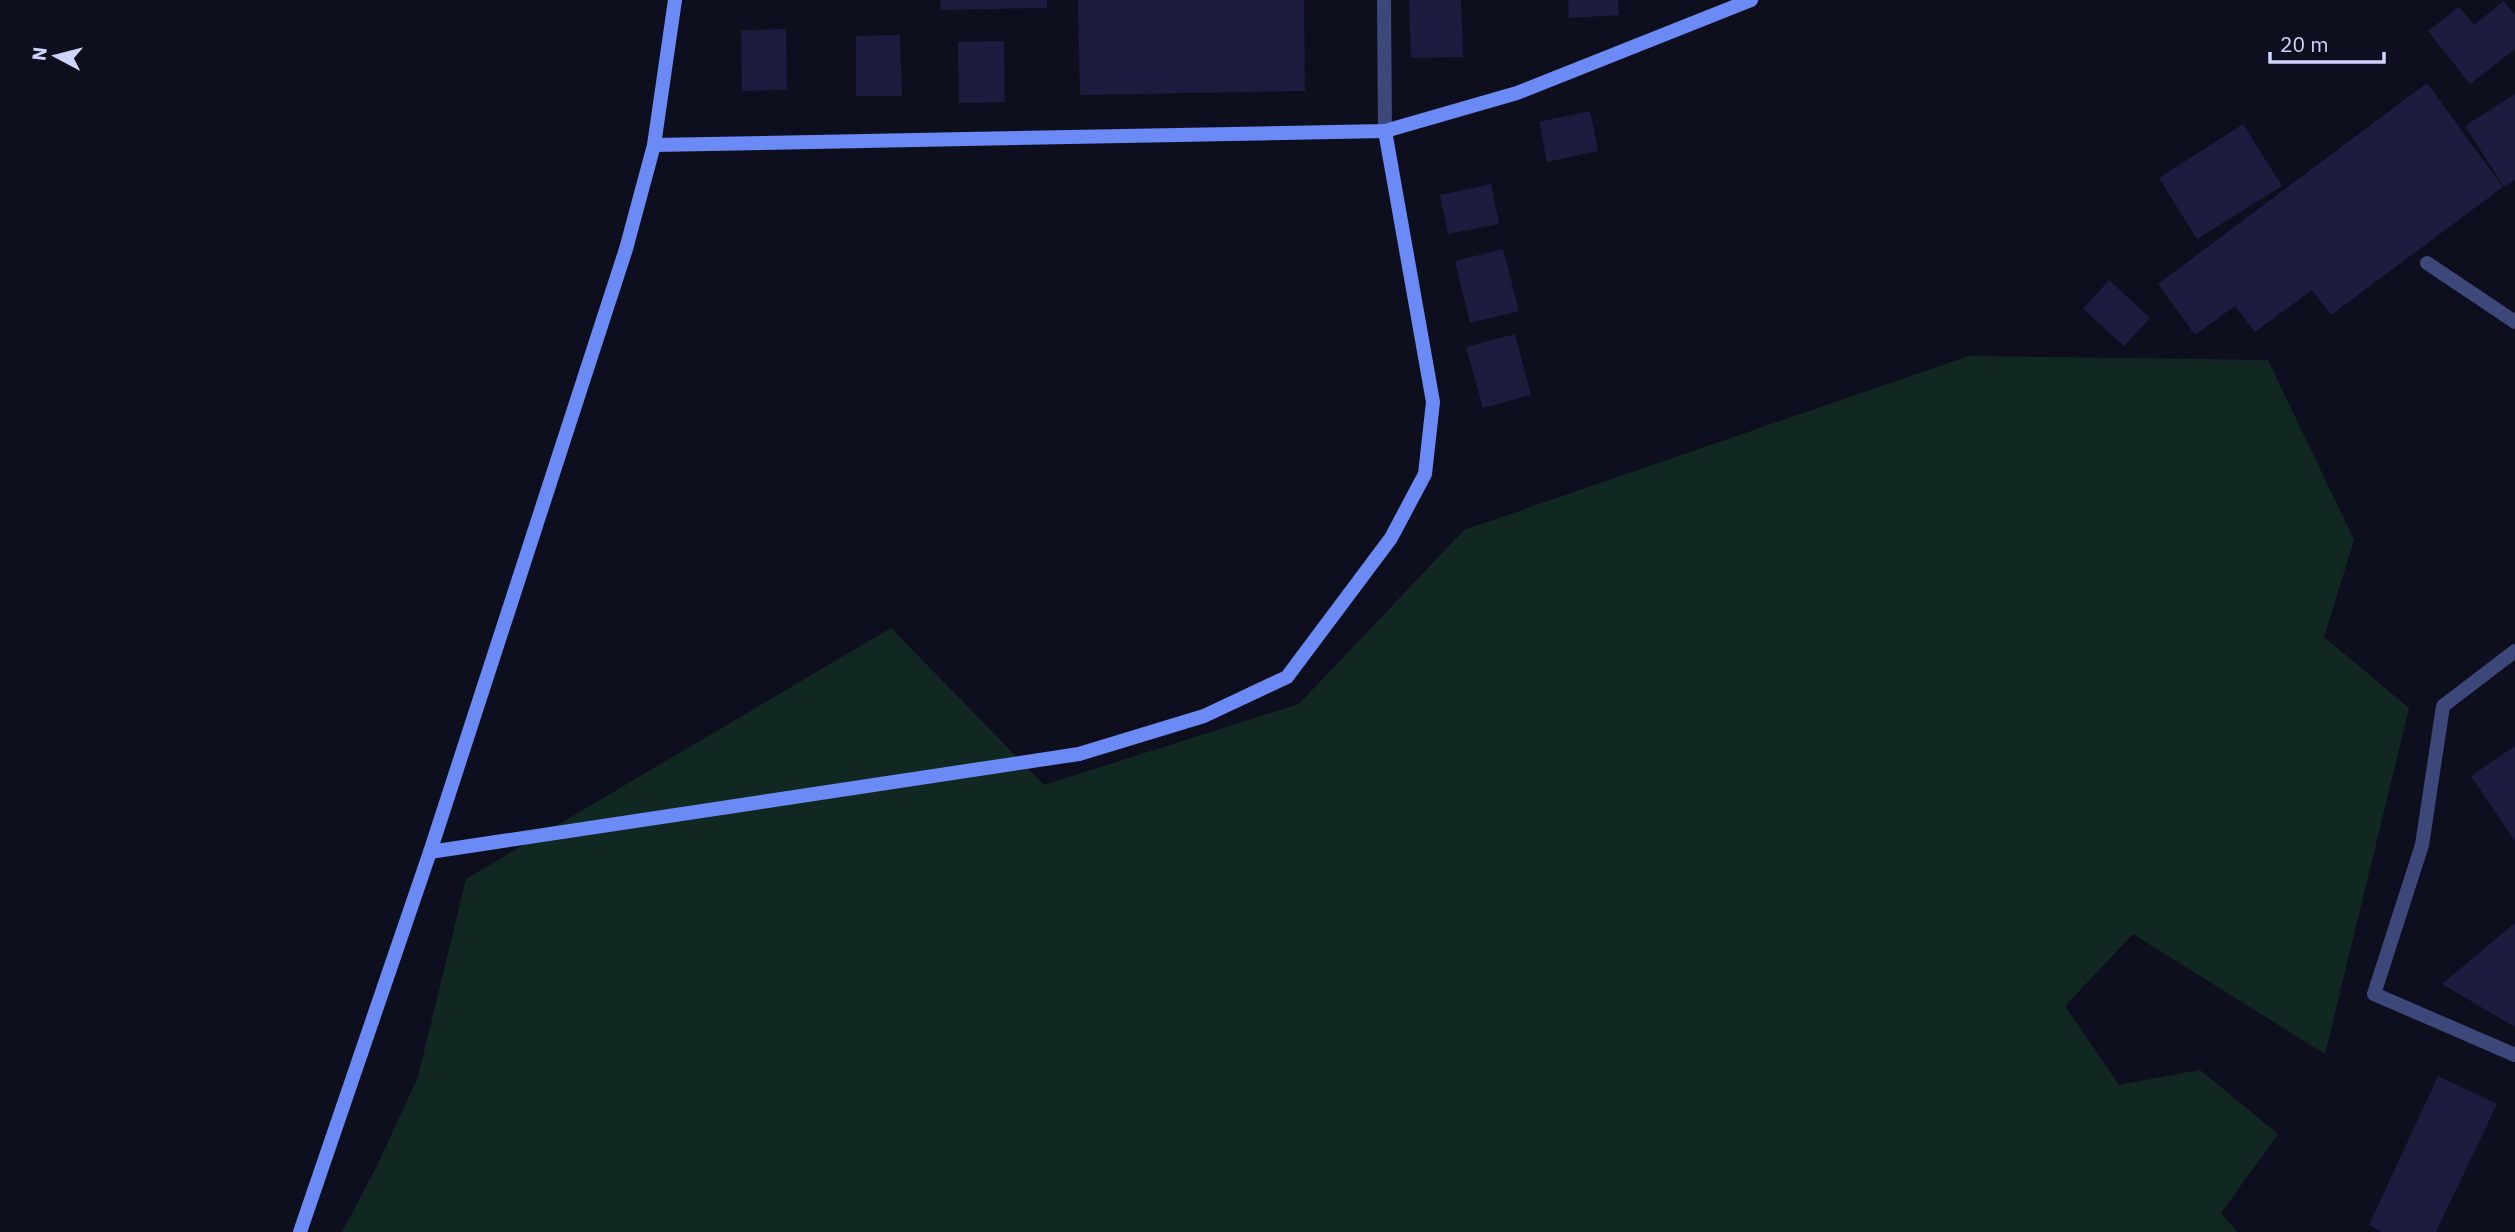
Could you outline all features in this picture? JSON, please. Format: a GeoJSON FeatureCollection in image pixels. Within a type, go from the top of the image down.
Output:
{"type":"FeatureCollection","features":[{"type":"Feature","properties":{"kind":"street"},"geometry":{"type":"LineString","coordinates":[[300,1232],[430,852],[626,249],[654,145],[675,0]]}},
{"type":"Feature","properties":{"kind":"street"},"geometry":{"type":"LineString","coordinates":[[430,852],[1079,754],[1204,716],[1287,677],[1391,538],[1425,474],[1433,402],[1385,131],[1384,0]]}},
{"type":"Feature","properties":{"kind":"street"},"geometry":{"type":"LineString","coordinates":[[654,145],[1385,131],[1517,93],[1724,5],[1751,0]]}},
{"type":"Feature","properties":{"kind":"street"},"geometry":{"type":"LineString","coordinates":[[2427,263],[2515,322]]}},
{"type":"Feature","properties":{"kind":"street"},"geometry":{"type":"LineString","coordinates":[[2515,651],[2443,706],[2422,845],[2374,994],[2515,1055]]}},
{"type":"Feature","properties":{"kind":"green space"},"geometry":{"type":"Polygon","coordinates":[[[1969,356],[2268,360],[2354,540],[2324,637],[2409,708],[2325,1054],[2133,934],[2065,1006],[2119,1085],[2200,1070],[2278,1134],[2221,1213],[2237,1232],[342,1232],[376,1168],[418,1077],[466,879],[891,628],[1044,785],[1299,704],[1464,530],[1969,356]]]}},
{"type":"Feature","properties":{"kind":"building"},"geometry":{"type":"Polygon","coordinates":[[[940,0],[1047,0],[1047,8],[941,10],[940,0]]]}},
{"type":"Feature","properties":{"kind":"building"},"geometry":{"type":"Polygon","coordinates":[[[1078,0],[1304,0],[1305,91],[1080,95],[1078,0]]]}},
{"type":"Feature","properties":{"kind":"building"},"geometry":{"type":"Polygon","coordinates":[[[1409,0],[1461,0],[1463,57],[1411,58],[1409,0]]]}},
{"type":"Feature","properties":{"kind":"building"},"geometry":{"type":"Polygon","coordinates":[[[1568,0],[1618,0],[1619,15],[1569,18],[1568,0]]]}},
{"type":"Feature","properties":{"kind":"building"},"geometry":{"type":"Polygon","coordinates":[[[2504,1],[2515,15],[2515,49],[2470,84],[2428,31],[2459,7],[2474,25],[2504,1]]]}},
{"type":"Feature","properties":{"kind":"building"},"geometry":{"type":"Polygon","coordinates":[[[786,29],[787,90],[742,91],[741,30],[786,29]]]}},
{"type":"Feature","properties":{"kind":"building"},"geometry":{"type":"Polygon","coordinates":[[[900,35],[902,96],[856,96],[856,36],[900,35]]]}},
{"type":"Feature","properties":{"kind":"building"},"geometry":{"type":"Polygon","coordinates":[[[1004,41],[1005,102],[959,103],[958,42],[1004,41]]]}},
{"type":"Feature","properties":{"kind":"building"},"geometry":{"type":"Polygon","coordinates":[[[2427,83],[2503,187],[2331,315],[2312,290],[2255,332],[2235,306],[2195,335],[2158,284],[2427,83]]]}},
{"type":"Feature","properties":{"kind":"building"},"geometry":{"type":"Polygon","coordinates":[[[2515,94],[2515,180],[2504,187],[2465,126],[2515,94]]]}},
{"type":"Feature","properties":{"kind":"building"},"geometry":{"type":"Polygon","coordinates":[[[1590,111],[1598,151],[1547,162],[1539,122],[1590,111]]]}},
{"type":"Feature","properties":{"kind":"building"},"geometry":{"type":"Polygon","coordinates":[[[2243,124],[2282,186],[2197,239],[2159,178],[2243,124]]]}},
{"type":"Feature","properties":{"kind":"building"},"geometry":{"type":"Polygon","coordinates":[[[1491,184],[1499,224],[1448,234],[1440,195],[1491,184]]]}},
{"type":"Feature","properties":{"kind":"building"},"geometry":{"type":"Polygon","coordinates":[[[1503,249],[1519,311],[1470,323],[1455,261],[1503,249]]]}},
{"type":"Feature","properties":{"kind":"building"},"geometry":{"type":"Polygon","coordinates":[[[2109,280],[2150,318],[2124,346],[2083,309],[2109,280]]]}},
{"type":"Feature","properties":{"kind":"building"},"geometry":{"type":"Polygon","coordinates":[[[1515,334],[1531,395],[1483,408],[1466,347],[1515,334]]]}},
{"type":"Feature","properties":{"kind":"building"},"geometry":{"type":"Polygon","coordinates":[[[2515,746],[2515,841],[2471,776],[2515,746]]]}},
{"type":"Feature","properties":{"kind":"building"},"geometry":{"type":"Polygon","coordinates":[[[2515,923],[2515,1027],[2442,984],[2515,923]]]}},
{"type":"Feature","properties":{"kind":"building"},"geometry":{"type":"Polygon","coordinates":[[[2438,1076],[2497,1104],[2436,1232],[2382,1232],[2369,1225],[2438,1076]]]}}]}
